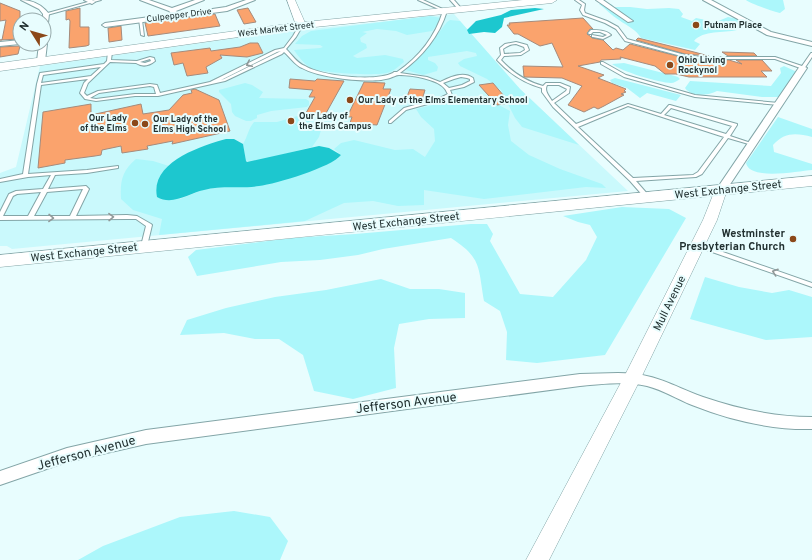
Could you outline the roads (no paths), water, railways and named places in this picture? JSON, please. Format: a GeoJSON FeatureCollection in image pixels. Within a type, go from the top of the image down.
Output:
{"type":"FeatureCollection","features":[{"type":"Feature","properties":{"kind":"main road"},"geometry":{"type":"LineString","coordinates":[[291,0],[301,25]]}},
{"type":"Feature","properties":{"kind":"main road","name":"West Market Street"},"geometry":{"type":"LineString","coordinates":[[0,67],[41,61],[109,57],[301,25],[552,0]]}},
{"type":"Feature","properties":{"kind":"main road","name":"West Exchange Street"},"geometry":{"type":"LineString","coordinates":[[0,261],[812,181]]}},
{"type":"Feature","properties":{"kind":"street"},"geometry":{"type":"LineString","coordinates":[[24,0],[41,8],[44,12]]}},
{"type":"Feature","properties":{"kind":"street"},"geometry":{"type":"LineString","coordinates":[[143,0],[173,13],[201,0]]}},
{"type":"Feature","properties":{"kind":"street","name":"Culpepper Drive"},"geometry":{"type":"LineString","coordinates":[[105,25],[173,13],[227,9],[251,0]]}},
{"type":"Feature","properties":{"kind":"street"},"geometry":{"type":"LineString","coordinates":[[599,0],[630,21]]}},
{"type":"Feature","properties":{"kind":"street"},"geometry":{"type":"LineString","coordinates":[[706,0],[769,34],[812,44]]}},
{"type":"Feature","properties":{"kind":"street"},"geometry":{"type":"LineString","coordinates":[[0,44],[12,43]]}},
{"type":"Feature","properties":{"kind":"street"},"geometry":{"type":"LineString","coordinates":[[41,61],[42,52]]}},
{"type":"Feature","properties":{"kind":"street","name":"Mull Avenue"},"geometry":{"type":"LineString","coordinates":[[537,560],[632,378],[710,220],[721,190],[803,68]]}},
{"type":"Feature","properties":{"kind":"street","name":"Jefferson Avenue"},"geometry":{"type":"LineString","coordinates":[[0,478],[67,455],[146,437],[557,382],[632,378],[657,383],[687,397],[747,414],[792,423],[812,423]]}},
{"type":"Feature","properties":{"kind":"lane"},"geometry":{"type":"LineString","coordinates":[[52,12],[89,1],[99,0]]}},
{"type":"Feature","properties":{"kind":"lane"},"geometry":{"type":"LineString","coordinates":[[284,49],[306,69],[320,73],[368,79],[389,77],[407,66],[427,46],[444,19],[445,11],[420,0]]}},
{"type":"Feature","properties":{"kind":"lane"},"geometry":{"type":"LineString","coordinates":[[452,0],[460,9]]}},
{"type":"Feature","properties":{"kind":"lane"},"geometry":{"type":"LineString","coordinates":[[577,0],[584,5],[582,10],[584,14],[617,28],[626,40],[685,56],[702,58],[775,58],[803,68]]}},
{"type":"Feature","properties":{"kind":"lane"},"geometry":{"type":"LineString","coordinates":[[140,20],[143,35]]}},
{"type":"Feature","properties":{"kind":"lane"},"geometry":{"type":"LineString","coordinates":[[136,62],[109,57],[104,65],[86,83],[82,93],[86,98],[96,100],[135,95],[158,95],[211,83],[276,51],[284,49],[298,32],[301,25]]}},
{"type":"Feature","properties":{"kind":"lane"},"geometry":{"type":"LineString","coordinates":[[603,31],[609,34],[608,36],[600,38],[592,35],[594,31],[603,31],[612,25]]}},
{"type":"Feature","properties":{"kind":"lane"},"geometry":{"type":"LineString","coordinates":[[503,55],[501,48],[507,44],[520,44],[527,48],[526,51],[521,54],[503,55],[498,60],[511,72],[526,82],[544,87]]}},
{"type":"Feature","properties":{"kind":"lane","name":"Mull Avenue"},"geometry":{"type":"LineString","coordinates":[[803,68],[812,54]]}},
{"type":"Feature","properties":{"kind":"lane"},"geometry":{"type":"LineString","coordinates":[[602,63],[625,76],[695,96],[779,104]]}},
{"type":"Feature","properties":{"kind":"lane"},"geometry":{"type":"LineString","coordinates":[[25,176],[41,74],[104,65]]}},
{"type":"Feature","properties":{"kind":"lane"},"geometry":{"type":"LineString","coordinates":[[391,122],[405,109],[450,95],[448,89],[441,83],[395,73]]}},
{"type":"Feature","properties":{"kind":"lane"},"geometry":{"type":"LineString","coordinates":[[441,83],[454,77],[464,76],[472,80],[472,82],[468,84],[448,89]]}},
{"type":"Feature","properties":{"kind":"lane"},"geometry":{"type":"LineString","coordinates":[[40,84],[92,77]]}},
{"type":"Feature","properties":{"kind":"lane"},"geometry":{"type":"LineString","coordinates":[[544,87],[546,84],[555,83],[569,88],[568,92],[552,103]]}},
{"type":"Feature","properties":{"kind":"lane"},"geometry":{"type":"LineString","coordinates":[[86,98],[98,92],[150,85],[156,86],[158,95]]}},
{"type":"Feature","properties":{"kind":"lane"},"geometry":{"type":"LineString","coordinates":[[544,87],[544,92],[552,103],[632,180],[647,197]]}},
{"type":"Feature","properties":{"kind":"lane"},"geometry":{"type":"LineString","coordinates":[[576,126],[628,105],[752,144]]}},
{"type":"Feature","properties":{"kind":"lane"},"geometry":{"type":"LineString","coordinates":[[632,180],[694,176],[700,173],[735,125],[670,106],[662,115]]}},
{"type":"Feature","properties":{"kind":"lane"},"geometry":{"type":"LineString","coordinates":[[0,181],[25,176],[88,173],[116,167]]}},
{"type":"Feature","properties":{"kind":"lane"},"geometry":{"type":"LineString","coordinates":[[30,218],[53,175]]}},
{"type":"Feature","properties":{"kind":"lane"},"geometry":{"type":"LineString","coordinates":[[72,218],[86,189],[84,187],[16,193],[12,195],[0,218],[30,218],[72,218],[137,218],[149,225],[144,246]]}},
{"type":"Feature","properties":{"kind":"lane"},"geometry":{"type":"LineString","coordinates":[[697,245],[812,285]]}},
{"type":"Feature","properties":{"kind":"place","name":"Putnam Place"},"geometry":{"type":"Point","coordinates":[696,25]}},
{"type":"Feature","properties":{"kind":"place","name":"Ohio Living Rockynol"},"geometry":{"type":"Point","coordinates":[670,65]}},
{"type":"Feature","properties":{"kind":"place","name":"Our Lady of the Elms Elementary School"},"geometry":{"type":"Point","coordinates":[350,100]}},
{"type":"Feature","properties":{"kind":"place","name":"Our Lady of the Elms Campus"},"geometry":{"type":"Point","coordinates":[291,121]}},
{"type":"Feature","properties":{"kind":"place","name":"Our Lady of the Elms"},"geometry":{"type":"Point","coordinates":[135,123]}},
{"type":"Feature","properties":{"kind":"place","name":"Our Lady of the Elms High School"},"geometry":{"type":"Point","coordinates":[145,124]}},
{"type":"Feature","properties":{"kind":"place","name":"Westminster Presbyterian Church"},"geometry":{"type":"Point","coordinates":[793,239]}}]}
